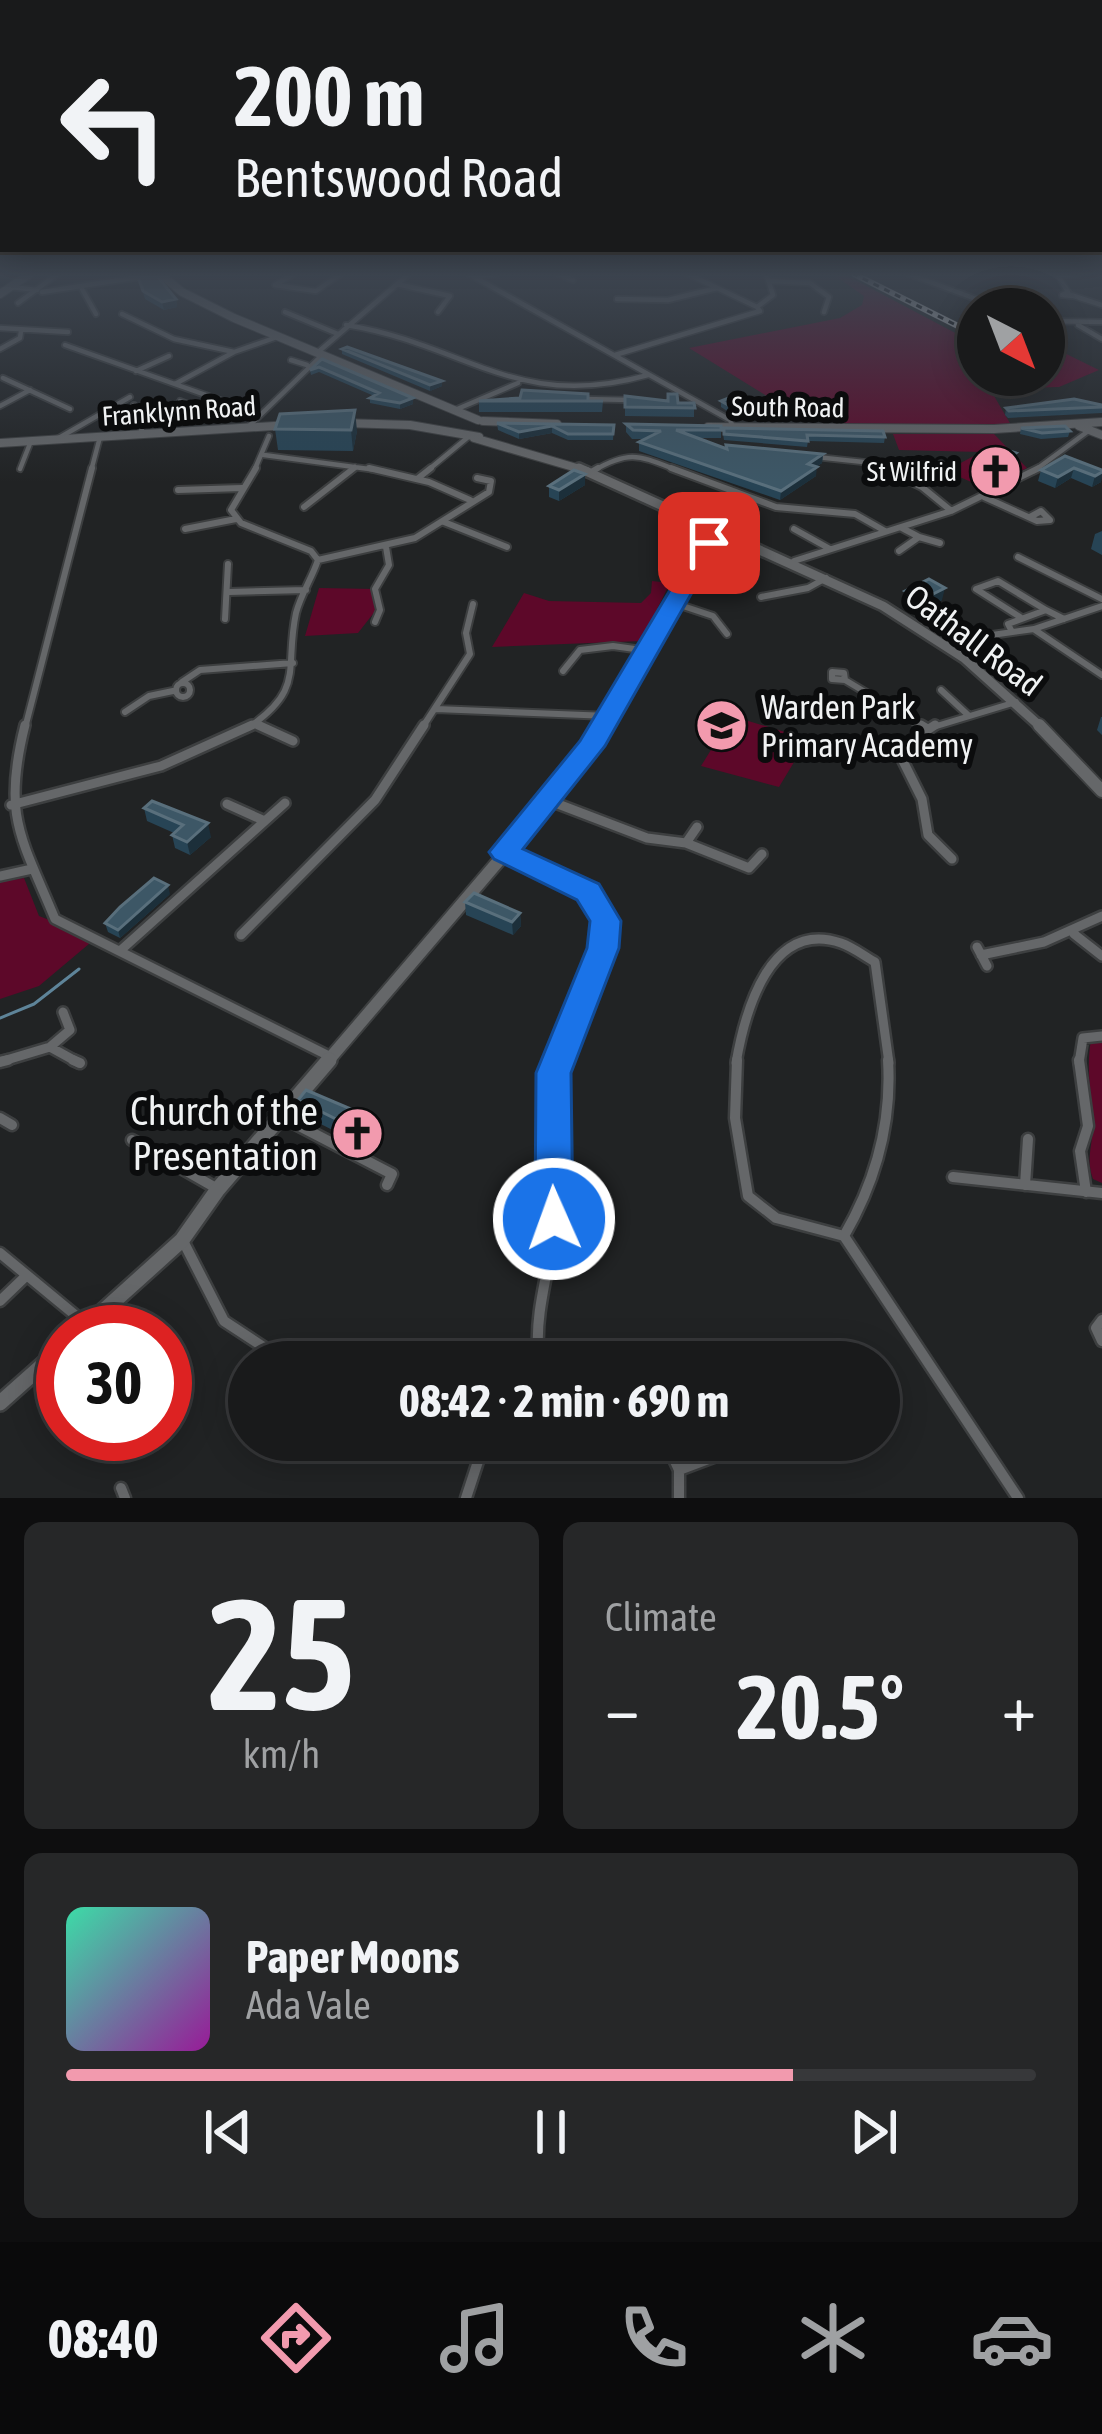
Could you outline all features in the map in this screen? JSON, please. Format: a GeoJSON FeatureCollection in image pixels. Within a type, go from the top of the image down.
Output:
{"type":"FeatureCollection","features":[{"type":"Feature","properties":{"kind":"main road"},"geometry":{"type":"LineString","coordinates":[[290,343],[471,438],[506,444]]}},
{"type":"Feature","properties":{"kind":"main road"},"geometry":{"type":"LineString","coordinates":[[334,423],[432,428],[569,425]]}},
{"type":"Feature","properties":{"kind":"main road","name":"Franklynn Road"},"geometry":{"type":"LineString","coordinates":[[0,443],[292,425]]}},
{"type":"Feature","properties":{"kind":"main road"},"geometry":{"type":"LineString","coordinates":[[471,438],[485,426]]}},
{"type":"Feature","properties":{"kind":"main road"},"geometry":{"type":"LineString","coordinates":[[485,426],[506,444]]}},
{"type":"Feature","properties":{"kind":"main road","name":"South Road"},"geometry":{"type":"LineString","coordinates":[[704,427],[1064,426],[1098,430]]}},
{"type":"Feature","properties":{"kind":"main road","name":"Oathall Road"},"geometry":{"type":"LineString","coordinates":[[506,444],[591,472],[794,561],[943,642],[1017,702],[1102,791]]}},
{"type":"Feature","properties":{"kind":"main road"},"geometry":{"type":"LineString","coordinates":[[110,1305],[182,1240],[218,1189],[549,801],[611,716],[677,604],[698,556],[725,531]]}},
{"type":"Feature","properties":{"kind":"main road"},"geometry":{"type":"LineString","coordinates":[[0,1403],[36,1371]]}},
{"type":"Feature","properties":{"kind":"street"},"geometry":{"type":"LineString","coordinates":[[193,343],[234,352]]}},
{"type":"Feature","properties":{"kind":"street"},"geometry":{"type":"LineString","coordinates":[[174,385],[260,343]]}},
{"type":"Feature","properties":{"kind":"street"},"geometry":{"type":"LineString","coordinates":[[248,427],[330,343]]}},
{"type":"Feature","properties":{"kind":"street"},"geometry":{"type":"LineString","coordinates":[[422,343],[520,382],[601,385],[648,375]]}},
{"type":"Feature","properties":{"kind":"street"},"geometry":{"type":"LineString","coordinates":[[591,343],[730,420],[733,427]]}},
{"type":"Feature","properties":{"kind":"street"},"geometry":{"type":"LineString","coordinates":[[614,356],[658,343]]}},
{"type":"Feature","properties":{"kind":"street"},"geometry":{"type":"LineString","coordinates":[[65,345],[259,414]]}},
{"type":"Feature","properties":{"kind":"street"},"geometry":{"type":"LineString","coordinates":[[134,371],[170,356]]}},
{"type":"Feature","properties":{"kind":"street"},"geometry":{"type":"LineString","coordinates":[[291,360],[308,365]]}},
{"type":"Feature","properties":{"kind":"street"},"geometry":{"type":"LineString","coordinates":[[3,378],[70,409]]}},
{"type":"Feature","properties":{"kind":"street"},"geometry":{"type":"LineString","coordinates":[[415,480],[437,466],[452,428],[520,382]]}},
{"type":"Feature","properties":{"kind":"street"},"geometry":{"type":"LineString","coordinates":[[539,394],[542,383]]}},
{"type":"Feature","properties":{"kind":"street"},"geometry":{"type":"LineString","coordinates":[[0,406],[30,390]]}},
{"type":"Feature","properties":{"kind":"street"},"geometry":{"type":"LineString","coordinates":[[666,399],[684,395]]}},
{"type":"Feature","properties":{"kind":"street"},"geometry":{"type":"LineString","coordinates":[[568,399],[644,400]]}},
{"type":"Feature","properties":{"kind":"street"},"geometry":{"type":"LineString","coordinates":[[55,440],[132,401],[135,416],[195,407],[179,401]]}},
{"type":"Feature","properties":{"kind":"street"},"geometry":{"type":"LineString","coordinates":[[140,434],[147,415]]}},
{"type":"Feature","properties":{"kind":"street"},"geometry":{"type":"LineString","coordinates":[[794,561],[950,510],[1033,472],[1098,430]]}},
{"type":"Feature","properties":{"kind":"street"},"geometry":{"type":"LineString","coordinates":[[236,519],[231,510],[264,455],[269,436]]}},
{"type":"Feature","properties":{"kind":"street"},"geometry":{"type":"LineString","coordinates":[[100,437],[16,757],[11,805],[32,869],[56,919],[332,1058]]}},
{"type":"Feature","properties":{"kind":"street"},"geometry":{"type":"LineString","coordinates":[[20,469],[31,441]]}},
{"type":"Feature","properties":{"kind":"street"},"geometry":{"type":"LineString","coordinates":[[591,472],[619,456],[637,454],[776,507],[855,514],[885,531]]}},
{"type":"Feature","properties":{"kind":"street"},"geometry":{"type":"LineString","coordinates":[[264,455],[305,456],[356,466],[470,500]]}},
{"type":"Feature","properties":{"kind":"street"},"geometry":{"type":"LineString","coordinates":[[807,456],[873,464],[922,487],[950,510]]}},
{"type":"Feature","properties":{"kind":"street"},"geometry":{"type":"LineString","coordinates":[[304,508],[356,466]]}},
{"type":"Feature","properties":{"kind":"street"},"geometry":{"type":"LineString","coordinates":[[318,560],[415,538],[492,487],[488,478],[477,478]]}},
{"type":"Feature","properties":{"kind":"street"},"geometry":{"type":"LineString","coordinates":[[178,490],[243,488]]}},
{"type":"Feature","properties":{"kind":"street"},"geometry":{"type":"LineString","coordinates":[[982,496],[1030,517]]}},
{"type":"Feature","properties":{"kind":"street"},"geometry":{"type":"LineString","coordinates":[[185,529],[236,519],[311,551],[318,560]]}},
{"type":"Feature","properties":{"kind":"street"},"geometry":{"type":"LineString","coordinates":[[442,521],[507,547]]}},
{"type":"Feature","properties":{"kind":"street"},"geometry":{"type":"LineString","coordinates":[[901,527],[940,542]]}},
{"type":"Feature","properties":{"kind":"street"},"geometry":{"type":"LineString","coordinates":[[794,529],[831,550]]}},
{"type":"Feature","properties":{"kind":"street"},"geometry":{"type":"LineString","coordinates":[[899,551],[919,537]]}},
{"type":"Feature","properties":{"kind":"street"},"geometry":{"type":"LineString","coordinates":[[375,622],[380,610],[375,589],[389,565],[386,547]]}},
{"type":"Feature","properties":{"kind":"street"},"geometry":{"type":"LineString","coordinates":[[1018,557],[1102,602]]}},
{"type":"Feature","properties":{"kind":"street"},"geometry":{"type":"LineString","coordinates":[[11,805],[140,773],[215,744],[254,722],[284,698],[293,663],[297,610],[318,560]]}},
{"type":"Feature","properties":{"kind":"street"},"geometry":{"type":"LineString","coordinates":[[225,619],[228,564]]}},
{"type":"Feature","properties":{"kind":"street"},"geometry":{"type":"LineString","coordinates":[[761,597],[808,588],[827,577]]}},
{"type":"Feature","properties":{"kind":"street"},"geometry":{"type":"LineString","coordinates":[[1020,617],[976,589],[998,581],[1064,619]]}},
{"type":"Feature","properties":{"kind":"street"},"geometry":{"type":"LineString","coordinates":[[229,592],[306,590]]}},
{"type":"Feature","properties":{"kind":"street"},"geometry":{"type":"LineString","coordinates":[[943,642],[1034,629],[1102,602]]}},
{"type":"Feature","properties":{"kind":"street"},"geometry":{"type":"LineString","coordinates":[[241,935],[375,800],[470,654],[466,633],[473,604]]}},
{"type":"Feature","properties":{"kind":"street"},"geometry":{"type":"LineString","coordinates":[[677,604],[707,612],[722,622],[727,634]]}},
{"type":"Feature","properties":{"kind":"street"},"geometry":{"type":"LineString","coordinates":[[1012,632],[1008,624],[1046,610]]}},
{"type":"Feature","properties":{"kind":"street"},"geometry":{"type":"LineString","coordinates":[[1034,629],[1101,675]]}},
{"type":"Feature","properties":{"kind":"street"},"geometry":{"type":"LineString","coordinates":[[563,671],[580,650],[613,646],[649,651]]}},
{"type":"Feature","properties":{"kind":"street"},"geometry":{"type":"LineString","coordinates":[[124,712],[149,696],[190,692],[190,686],[182,682],[200,670],[293,663]]}},
{"type":"Feature","properties":{"kind":"street"},"geometry":{"type":"LineString","coordinates":[[844,680],[926,728]]}},
{"type":"Feature","properties":{"kind":"street"},"geometry":{"type":"LineString","coordinates":[[941,689],[969,716]]}},
{"type":"Feature","properties":{"kind":"street"},"geometry":{"type":"LineString","coordinates":[[952,859],[928,835],[922,799],[901,754],[908,741],[926,728],[1017,702]]}},
{"type":"Feature","properties":{"kind":"street"},"geometry":{"type":"LineString","coordinates":[[436,709],[611,716]]}},
{"type":"Feature","properties":{"kind":"street"},"geometry":{"type":"LineString","coordinates":[[254,722],[293,741]]}},
{"type":"Feature","properties":{"kind":"street"},"geometry":{"type":"LineString","coordinates":[[549,801],[646,838],[686,843],[749,868],[762,854]]}},
{"type":"Feature","properties":{"kind":"street"},"geometry":{"type":"LineString","coordinates":[[121,950],[285,803]]}},
{"type":"Feature","properties":{"kind":"street"},"geometry":{"type":"LineString","coordinates":[[226,804],[265,821]]}},
{"type":"Feature","properties":{"kind":"street"},"geometry":{"type":"LineString","coordinates":[[686,843],[697,827]]}},
{"type":"Feature","properties":{"kind":"street"},"geometry":{"type":"LineString","coordinates":[[504,852],[588,892],[606,921],[603,948],[554,1073],[554,1219],[548,1272],[535,1317],[537,1341]]}},
{"type":"Feature","properties":{"kind":"street"},"geometry":{"type":"LineString","coordinates":[[0,876],[32,869]]}},
{"type":"Feature","properties":{"kind":"street"},"geometry":{"type":"LineString","coordinates":[[987,966],[979,951],[1037,947],[1074,934],[1102,916]]}},
{"type":"Feature","properties":{"kind":"street"},"geometry":{"type":"LineString","coordinates":[[1074,934],[1102,956]]}},
{"type":"Feature","properties":{"kind":"street"},"geometry":{"type":"LineString","coordinates":[[844,1236],[887,1141],[889,1027],[875,962],[854,946],[806,939],[781,949],[767,968],[745,1019],[734,1094],[748,1196],[776,1218],[844,1236],[1018,1498]]}},
{"type":"Feature","properties":{"kind":"street"},"geometry":{"type":"LineString","coordinates":[[0,1062],[50,1047],[70,1030],[63,1012]]}},
{"type":"Feature","properties":{"kind":"street"},"geometry":{"type":"LineString","coordinates":[[1086,1192],[1080,1151],[1088,1126],[1079,1051],[1083,1038],[1102,1036]]}},
{"type":"Feature","properties":{"kind":"street"},"geometry":{"type":"LineString","coordinates":[[50,1047],[80,1063]]}},
{"type":"Feature","properties":{"kind":"street"},"geometry":{"type":"LineString","coordinates":[[281,1116],[394,1177]]}},
{"type":"Feature","properties":{"kind":"street"},"geometry":{"type":"LineString","coordinates":[[1024,1185],[1028,1138]]}},
{"type":"Feature","properties":{"kind":"street"},"geometry":{"type":"LineString","coordinates":[[132,1140],[218,1189]]}},
{"type":"Feature","properties":{"kind":"street"},"geometry":{"type":"LineString","coordinates":[[953,1177],[1102,1193]]}},
{"type":"Feature","properties":{"kind":"street"},"geometry":{"type":"LineString","coordinates":[[182,1240],[224,1321],[255,1341]]}},
{"type":"Feature","properties":{"kind":"street"},"geometry":{"type":"LineString","coordinates":[[0,1253],[57,1305]]}},
{"type":"Feature","properties":{"kind":"street"},"geometry":{"type":"LineString","coordinates":[[0,1301],[26,1276]]}},
{"type":"Feature","properties":{"kind":"street"},"geometry":{"type":"LineString","coordinates":[[1102,1320],[1096,1328],[1102,1341]]}},
{"type":"Feature","properties":{"kind":"street"},"geometry":{"type":"LineString","coordinates":[[466,1498],[478,1461]]}},
{"type":"Feature","properties":{"kind":"street"},"geometry":{"type":"LineString","coordinates":[[675,1461],[679,1498]]}},
{"type":"Feature","properties":{"kind":"street"},"geometry":{"type":"LineString","coordinates":[[679,1470],[703,1461]]}},
{"type":"Feature","properties":{"kind":"shaded area"},"geometry":{"type":"Polygon","coordinates":[[[715,343],[957,343],[957,396],[994,396],[1011,425],[839,426],[835,416],[791,411],[689,348],[715,343]]]}},
{"type":"Feature","properties":{"kind":"shaded area"},"geometry":{"type":"Polygon","coordinates":[[[1065,353],[1099,370],[1065,384],[1065,353]]]}},
{"type":"Feature","properties":{"kind":"shaded area"},"geometry":{"type":"Polygon","coordinates":[[[893,434],[994,434],[1027,468],[985,488],[946,471],[981,452],[899,450],[893,434]]]}},
{"type":"Feature","properties":{"kind":"shaded area"},"geometry":{"type":"Polygon","coordinates":[[[652,581],[670,583],[641,641],[492,647],[524,593],[549,601],[641,603],[651,593],[652,581]]]}},
{"type":"Feature","properties":{"kind":"shaded area"},"geometry":{"type":"Polygon","coordinates":[[[319,588],[375,589],[380,605],[358,633],[305,636],[319,588]]]}},
{"type":"Feature","properties":{"kind":"shaded area"},"geometry":{"type":"Polygon","coordinates":[[[732,716],[808,739],[779,787],[701,766],[732,716]]]}},
{"type":"Feature","properties":{"kind":"shaded area"},"geometry":{"type":"Polygon","coordinates":[[[24,878],[39,916],[96,938],[39,986],[0,999],[0,882],[24,878]]]}},
{"type":"Feature","properties":{"kind":"shaded area"},"geometry":{"type":"Polygon","coordinates":[[[1091,1040],[1102,1041],[1102,1183],[1093,1179],[1090,1164],[1091,1040]]]}},
{"type":"Feature","properties":{"kind":"building"},"geometry":{"type":"Polygon","coordinates":[[[342,349],[442,381],[430,385],[342,349]]]}},
{"type":"Feature","properties":{"kind":"building"},"geometry":{"type":"Polygon","coordinates":[[[322,359],[413,398],[400,403],[370,398],[379,393],[319,367],[310,370],[322,359]]]}},
{"type":"Feature","properties":{"kind":"building"},"geometry":{"type":"Polygon","coordinates":[[[522,390],[588,394],[588,401],[479,401],[520,398],[522,390]]]}},
{"type":"Feature","properties":{"kind":"building"},"geometry":{"type":"Polygon","coordinates":[[[668,394],[677,394],[678,403],[694,403],[695,408],[625,407],[625,396],[668,401],[668,394]]]}},
{"type":"Feature","properties":{"kind":"building"},"geometry":{"type":"Polygon","coordinates":[[[739,394],[767,409],[829,410],[739,411],[721,401],[739,394]]]}},
{"type":"Feature","properties":{"kind":"building"},"geometry":{"type":"Polygon","coordinates":[[[1074,399],[1102,407],[1006,408],[1074,399]]]}},
{"type":"Feature","properties":{"kind":"building"},"geometry":{"type":"Polygon","coordinates":[[[355,410],[351,430],[275,429],[280,414],[355,410]]]}},
{"type":"Feature","properties":{"kind":"building"},"geometry":{"type":"Polygon","coordinates":[[[497,423],[614,425],[613,434],[568,434],[552,426],[519,432],[497,423]]]}},
{"type":"Feature","properties":{"kind":"building"},"geometry":{"type":"Polygon","coordinates":[[[626,424],[721,426],[721,430],[676,430],[727,449],[726,445],[823,454],[808,464],[817,467],[781,491],[639,442],[661,431],[633,430],[626,424]]]}},
{"type":"Feature","properties":{"kind":"building"},"geometry":{"type":"Polygon","coordinates":[[[1065,426],[1070,431],[1042,433],[1021,428],[1065,426]]]}},
{"type":"Feature","properties":{"kind":"building"},"geometry":{"type":"Polygon","coordinates":[[[724,428],[883,431],[885,437],[807,435],[808,441],[724,434],[724,428]]]}},
{"type":"Feature","properties":{"kind":"building"},"geometry":{"type":"Polygon","coordinates":[[[1000,448],[1016,453],[999,465],[983,459],[1000,448]]]}},
{"type":"Feature","properties":{"kind":"building"},"geometry":{"type":"Polygon","coordinates":[[[1065,456],[1102,472],[1095,476],[1074,468],[1058,477],[1041,470],[1065,456]]]}},
{"type":"Feature","properties":{"kind":"building"},"geometry":{"type":"Polygon","coordinates":[[[574,470],[585,474],[559,490],[549,486],[574,470]]]}},
{"type":"Feature","properties":{"kind":"building"},"geometry":{"type":"Polygon","coordinates":[[[929,579],[945,588],[921,600],[905,591],[929,579]]]}},
{"type":"Feature","properties":{"kind":"building"},"geometry":{"type":"Polygon","coordinates":[[[152,801],[208,823],[187,842],[172,835],[183,825],[144,808],[152,801]]]}},
{"type":"Feature","properties":{"kind":"building"},"geometry":{"type":"Polygon","coordinates":[[[154,878],[168,885],[118,930],[105,923],[120,907],[154,878]]]}},
{"type":"Feature","properties":{"kind":"building"},"geometry":{"type":"Polygon","coordinates":[[[474,893],[520,913],[512,922],[465,902],[474,893]]]}},
{"type":"Feature","properties":{"kind":"building"},"geometry":{"type":"Polygon","coordinates":[[[306,1090],[377,1120],[366,1134],[298,1100],[306,1090]]]}},
{"type":"Feature","properties":{"kind":"waterway"},"geometry":{"type":"LineString","coordinates":[[0,1018],[34,1004],[79,969]]}},
{"type":"Feature","properties":{"kind":"place","name":"St Wilfrid"},"geometry":{"type":"Point","coordinates":[996,471]}},
{"type":"Feature","properties":{"kind":"place","name":"Warden Park Primary Academy"},"geometry":{"type":"Point","coordinates":[722,726]}},
{"type":"Feature","properties":{"kind":"place","name":"Church of the Presentation"},"geometry":{"type":"Point","coordinates":[357,1133]}},
{"type":"Feature","properties":{"kind":"route"},"geometry":{"type":"LineString","coordinates":[[554,1219],[554,1073],[603,948],[606,921],[588,892],[504,852],[572,775],[709,543]]}}]}
